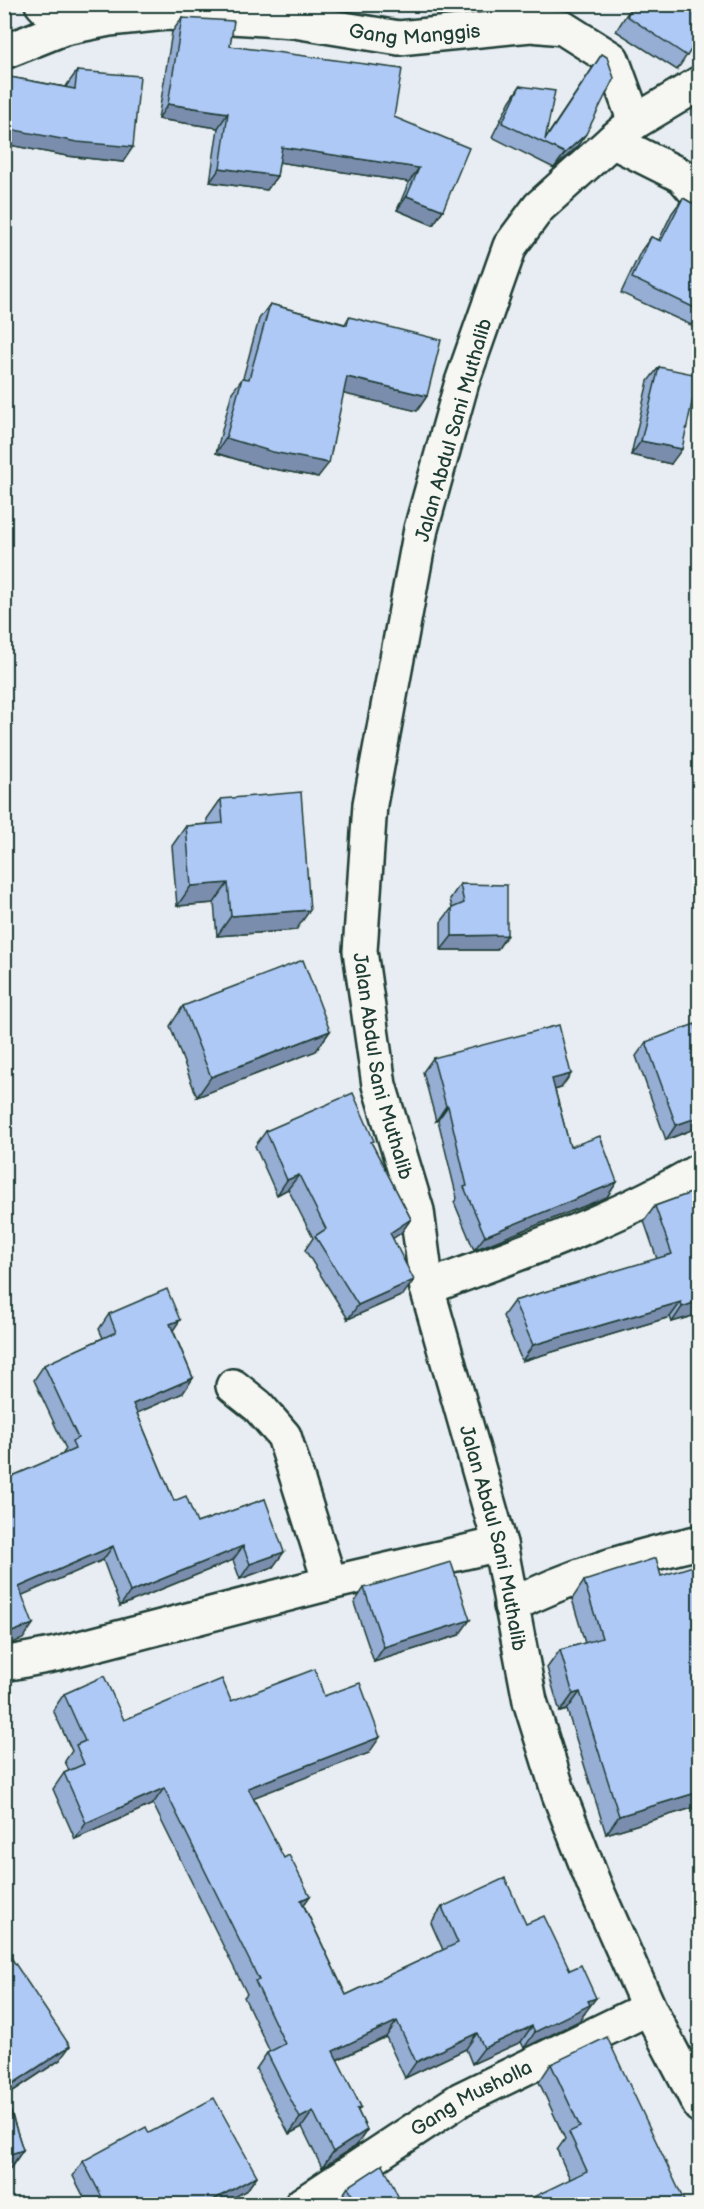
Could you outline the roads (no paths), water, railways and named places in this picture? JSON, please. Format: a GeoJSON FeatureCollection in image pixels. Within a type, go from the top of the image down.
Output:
{"type":"FeatureCollection","features":[{"type":"Feature","properties":{"kind":"street"},"geometry":{"type":"LineString","coordinates":[[42,4],[64,28]]}},
{"type":"Feature","properties":{"kind":"street","name":"Gang Manggis"},"geometry":{"type":"LineString","coordinates":[[4,52],[64,28],[109,19],[166,13],[294,21],[399,38],[531,25],[562,28],[612,59],[623,132]]}},
{"type":"Feature","properties":{"kind":"street","name":"Jalan Abdul Sani Muthalib"},"geometry":{"type":"LineString","coordinates":[[699,82],[623,132],[539,207],[510,246],[462,382],[421,529],[370,804],[360,951],[379,1085],[417,1211],[427,1288],[500,1544],[510,1606],[530,1701],[559,1794],[648,2008],[699,2106]]}},
{"type":"Feature","properties":{"kind":"street"},"geometry":{"type":"LineString","coordinates":[[623,132],[682,176],[699,197]]}},
{"type":"Feature","properties":{"kind":"street"},"geometry":{"type":"LineString","coordinates":[[427,1288],[531,1249],[638,1203],[699,1170]]}},
{"type":"Feature","properties":{"kind":"street"},"geometry":{"type":"LineString","coordinates":[[233,1386],[258,1406],[284,1436],[330,1583]]}},
{"type":"Feature","properties":{"kind":"street"},"geometry":{"type":"LineString","coordinates":[[510,1606],[548,1586],[650,1553],[699,1542]]}},
{"type":"Feature","properties":{"kind":"street"},"geometry":{"type":"LineString","coordinates":[[4,1664],[57,1654],[330,1583],[500,1544]]}},
{"type":"Feature","properties":{"kind":"street","name":"Gang Musholla"},"geometry":{"type":"LineString","coordinates":[[302,2205],[461,2099],[648,2008]]}}]}
